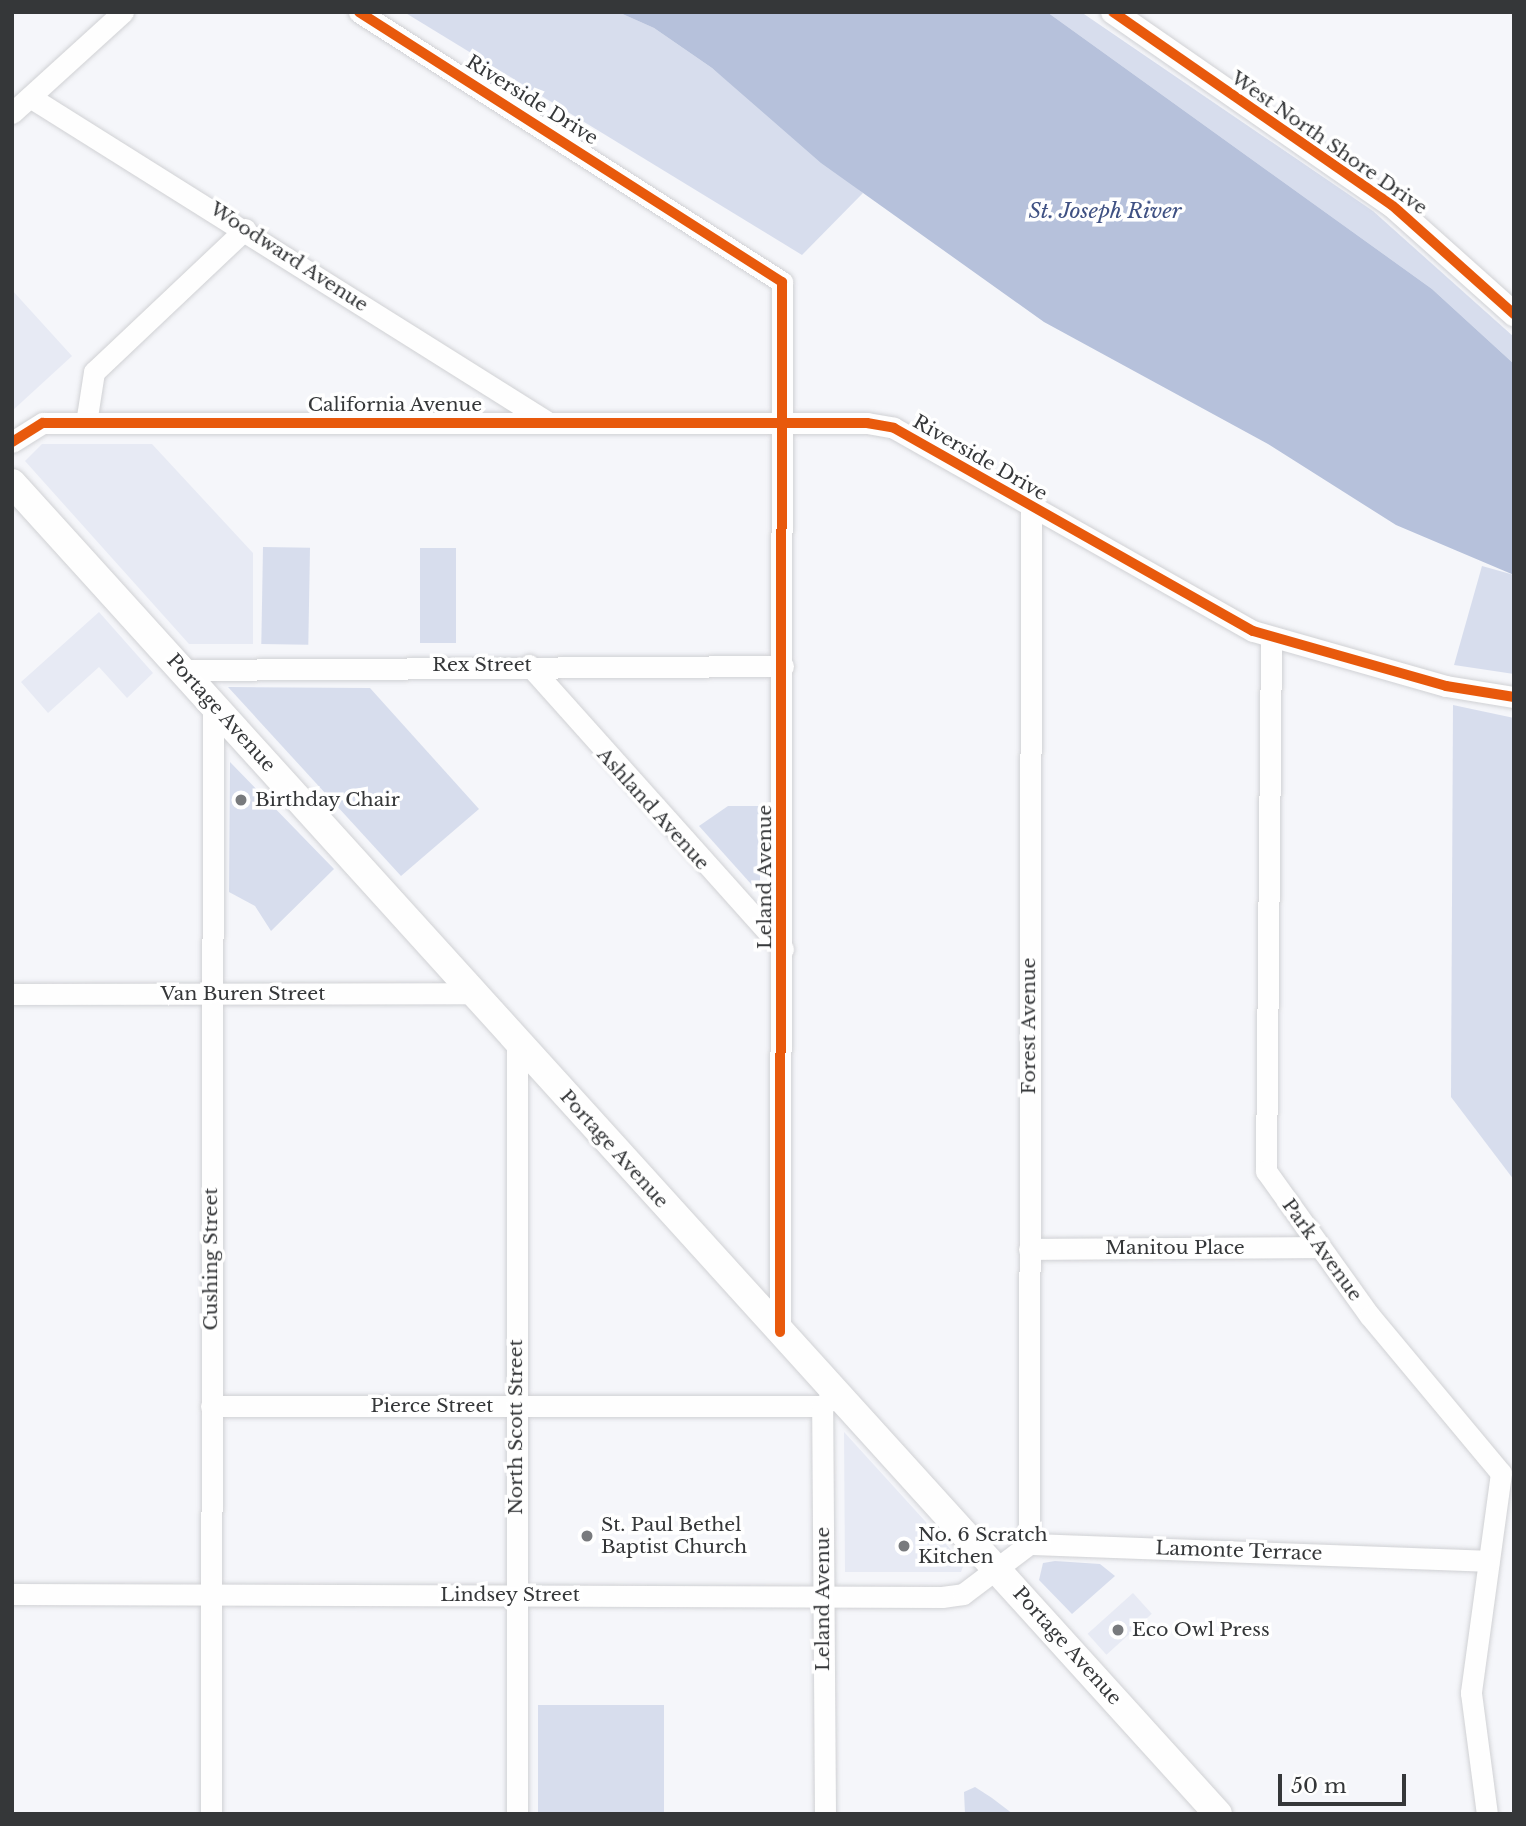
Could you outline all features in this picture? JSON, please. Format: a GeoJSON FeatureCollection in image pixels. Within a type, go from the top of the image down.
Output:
{"type":"FeatureCollection","features":[{"type":"Feature","properties":{"kind":"main road","name":"Portage Avenue"},"geometry":{"type":"LineString","coordinates":[[12,483],[780,1332],[830,1399],[998,1569],[1218,1814]]}},
{"type":"Feature","properties":{"kind":"street"},"geometry":{"type":"LineString","coordinates":[[12,113],[123,12]]}},
{"type":"Feature","properties":{"kind":"street","name":"Riverside Drive"},"geometry":{"type":"LineString","coordinates":[[359,12],[782,282],[783,423],[894,428],[1031,509],[1271,638],[1446,686],[1514,697]]}},
{"type":"Feature","properties":{"kind":"street","name":"West North Shore Drive"},"geometry":{"type":"LineString","coordinates":[[1113,12],[1392,205],[1514,314]]}},
{"type":"Feature","properties":{"kind":"street","name":"Woodward Avenue"},"geometry":{"type":"LineString","coordinates":[[30,97],[245,229],[545,421]]}},
{"type":"Feature","properties":{"kind":"street"},"geometry":{"type":"LineString","coordinates":[[86,423],[94,372],[245,229]]}},
{"type":"Feature","properties":{"kind":"street","name":"California Avenue"},"geometry":{"type":"LineString","coordinates":[[12,442],[43,423],[783,423]]}},
{"type":"Feature","properties":{"kind":"street","name":"Leland Avenue"},"geometry":{"type":"LineString","coordinates":[[780,1332],[783,423]]}},
{"type":"Feature","properties":{"kind":"street","name":"Forest Avenue"},"geometry":{"type":"LineString","coordinates":[[1029,1544],[1031,509]]}},
{"type":"Feature","properties":{"kind":"street","name":"Park Avenue"},"geometry":{"type":"LineString","coordinates":[[1271,638],[1266,1171],[1320,1247],[1501,1474],[1506,1484],[1489,1562],[1471,1693],[1487,1814]]}},
{"type":"Feature","properties":{"kind":"street","name":"Rex Street"},"geometry":{"type":"LineString","coordinates":[[182,670],[529,665],[783,666]]}},
{"type":"Feature","properties":{"kind":"street","name":"Ashland Avenue"},"geometry":{"type":"LineString","coordinates":[[529,665],[783,949]]}},
{"type":"Feature","properties":{"kind":"street","name":"Cushing Street"},"geometry":{"type":"LineString","coordinates":[[211,1814],[213,704]]}},
{"type":"Feature","properties":{"kind":"street","name":"Van Buren Street"},"geometry":{"type":"LineString","coordinates":[[12,994],[474,993]]}},
{"type":"Feature","properties":{"kind":"street","name":"North Scott Street"},"geometry":{"type":"LineString","coordinates":[[517,1040],[517,1814]]}},
{"type":"Feature","properties":{"kind":"street","name":"Manitou Place"},"geometry":{"type":"LineString","coordinates":[[1029,1249],[1320,1247]]}},
{"type":"Feature","properties":{"kind":"street","name":"Leland Avenue"},"geometry":{"type":"LineString","coordinates":[[825,1814],[823,1595],[830,1399]]}},
{"type":"Feature","properties":{"kind":"street","name":"Pierce Street"},"geometry":{"type":"LineString","coordinates":[[211,1406],[515,1406],[830,1399]]}},
{"type":"Feature","properties":{"kind":"street"},"geometry":{"type":"LineString","coordinates":[[998,1569],[1029,1544]]}},
{"type":"Feature","properties":{"kind":"street","name":"Lamonte Terrace"},"geometry":{"type":"LineString","coordinates":[[1029,1544],[1489,1562]]}},
{"type":"Feature","properties":{"kind":"street","name":"Lindsey Street"},"geometry":{"type":"LineString","coordinates":[[12,1594],[953,1596],[998,1569]]}},
{"type":"Feature","properties":{"kind":"shaded area"},"geometry":{"type":"Polygon","coordinates":[[[404,12],[618,12],[654,28],[712,68],[863,193],[802,255],[404,12]]]}},
{"type":"Feature","properties":{"kind":"shaded area"},"geometry":{"type":"Polygon","coordinates":[[[1047,12],[1081,12],[1373,211],[1514,337],[1514,364],[1432,289],[1047,12]]]}},
{"type":"Feature","properties":{"kind":"shaded area"},"geometry":{"type":"Polygon","coordinates":[[[12,290],[72,356],[12,411],[12,290]]]}},
{"type":"Feature","properties":{"kind":"shaded area"},"geometry":{"type":"Polygon","coordinates":[[[42,444],[152,444],[253,553],[253,644],[189,644],[25,461],[42,444]]]}},
{"type":"Feature","properties":{"kind":"shaded area"},"geometry":{"type":"Polygon","coordinates":[[[263,547],[310,548],[308,645],[261,644],[263,547]]]}},
{"type":"Feature","properties":{"kind":"shaded area"},"geometry":{"type":"Polygon","coordinates":[[[420,548],[456,548],[456,643],[420,643],[420,548]]]}},
{"type":"Feature","properties":{"kind":"shaded area"},"geometry":{"type":"Polygon","coordinates":[[[1482,566],[1514,575],[1514,674],[1454,665],[1482,566]]]}},
{"type":"Feature","properties":{"kind":"shaded area"},"geometry":{"type":"Polygon","coordinates":[[[99,612],[153,673],[127,698],[99,667],[48,713],[21,682],[99,612]]]}},
{"type":"Feature","properties":{"kind":"shaded area"},"geometry":{"type":"Polygon","coordinates":[[[228,687],[370,688],[479,809],[401,876],[228,687]]]}},
{"type":"Feature","properties":{"kind":"shaded area"},"geometry":{"type":"Polygon","coordinates":[[[1453,705],[1514,718],[1514,1180],[1451,1097],[1453,705]]]}},
{"type":"Feature","properties":{"kind":"shaded area"},"geometry":{"type":"Polygon","coordinates":[[[230,762],[334,869],[271,931],[255,906],[229,892],[230,762]]]}},
{"type":"Feature","properties":{"kind":"shaded area"},"geometry":{"type":"Polygon","coordinates":[[[728,806],[760,806],[760,894],[699,826],[728,806]]]}},
{"type":"Feature","properties":{"kind":"shaded area"},"geometry":{"type":"Polygon","coordinates":[[[844,1432],[964,1564],[961,1572],[845,1572],[844,1432]]]}},
{"type":"Feature","properties":{"kind":"shaded area"},"geometry":{"type":"Polygon","coordinates":[[[1055,1561],[1100,1564],[1115,1576],[1072,1614],[1039,1580],[1043,1563],[1055,1561]]]}},
{"type":"Feature","properties":{"kind":"shaded area","name":"Eco Owl Press"},"geometry":{"type":"Polygon","coordinates":[[[1133,1593],[1152,1614],[1106,1655],[1088,1634],[1133,1593]]]}},
{"type":"Feature","properties":{"kind":"shaded area"},"geometry":{"type":"Polygon","coordinates":[[[538,1705],[664,1705],[664,1814],[538,1814],[538,1705]]]}},
{"type":"Feature","properties":{"kind":"shaded area"},"geometry":{"type":"Polygon","coordinates":[[[975,1787],[1013,1814],[965,1814],[964,1792],[975,1787]]]}},
{"type":"Feature","properties":{"kind":"water","name":"St. Joseph River"},"geometry":{"type":"Polygon","coordinates":[[[618,12],[1047,12],[1432,289],[1514,364],[1514,575],[1396,525],[1268,444],[1044,322],[821,163],[712,68],[654,28],[618,12]]]}},
{"type":"Feature","properties":{"kind":"cycle path"},"geometry":{"type":"LineString","coordinates":[[359,12],[782,282],[780,1332]]}},
{"type":"Feature","properties":{"kind":"cycle path"},"geometry":{"type":"LineString","coordinates":[[1113,12],[1392,205],[1514,314]]}},
{"type":"Feature","properties":{"kind":"cycle path"},"geometry":{"type":"LineString","coordinates":[[12,442],[43,423],[867,423],[894,428],[1253,631],[1446,686],[1514,697]]}},
{"type":"Feature","properties":{"kind":"place","name":"Birthday Chair"},"geometry":{"type":"Point","coordinates":[241,800]}},
{"type":"Feature","properties":{"kind":"place","name":"St. Paul Bethel Baptist Church"},"geometry":{"type":"Point","coordinates":[587,1536]}},
{"type":"Feature","properties":{"kind":"place","name":"No. 6 Scratch Kitchen"},"geometry":{"type":"Point","coordinates":[904,1546]}},
{"type":"Feature","properties":{"kind":"place","name":"Eco Owl Press"},"geometry":{"type":"Point","coordinates":[1118,1630]}}]}
